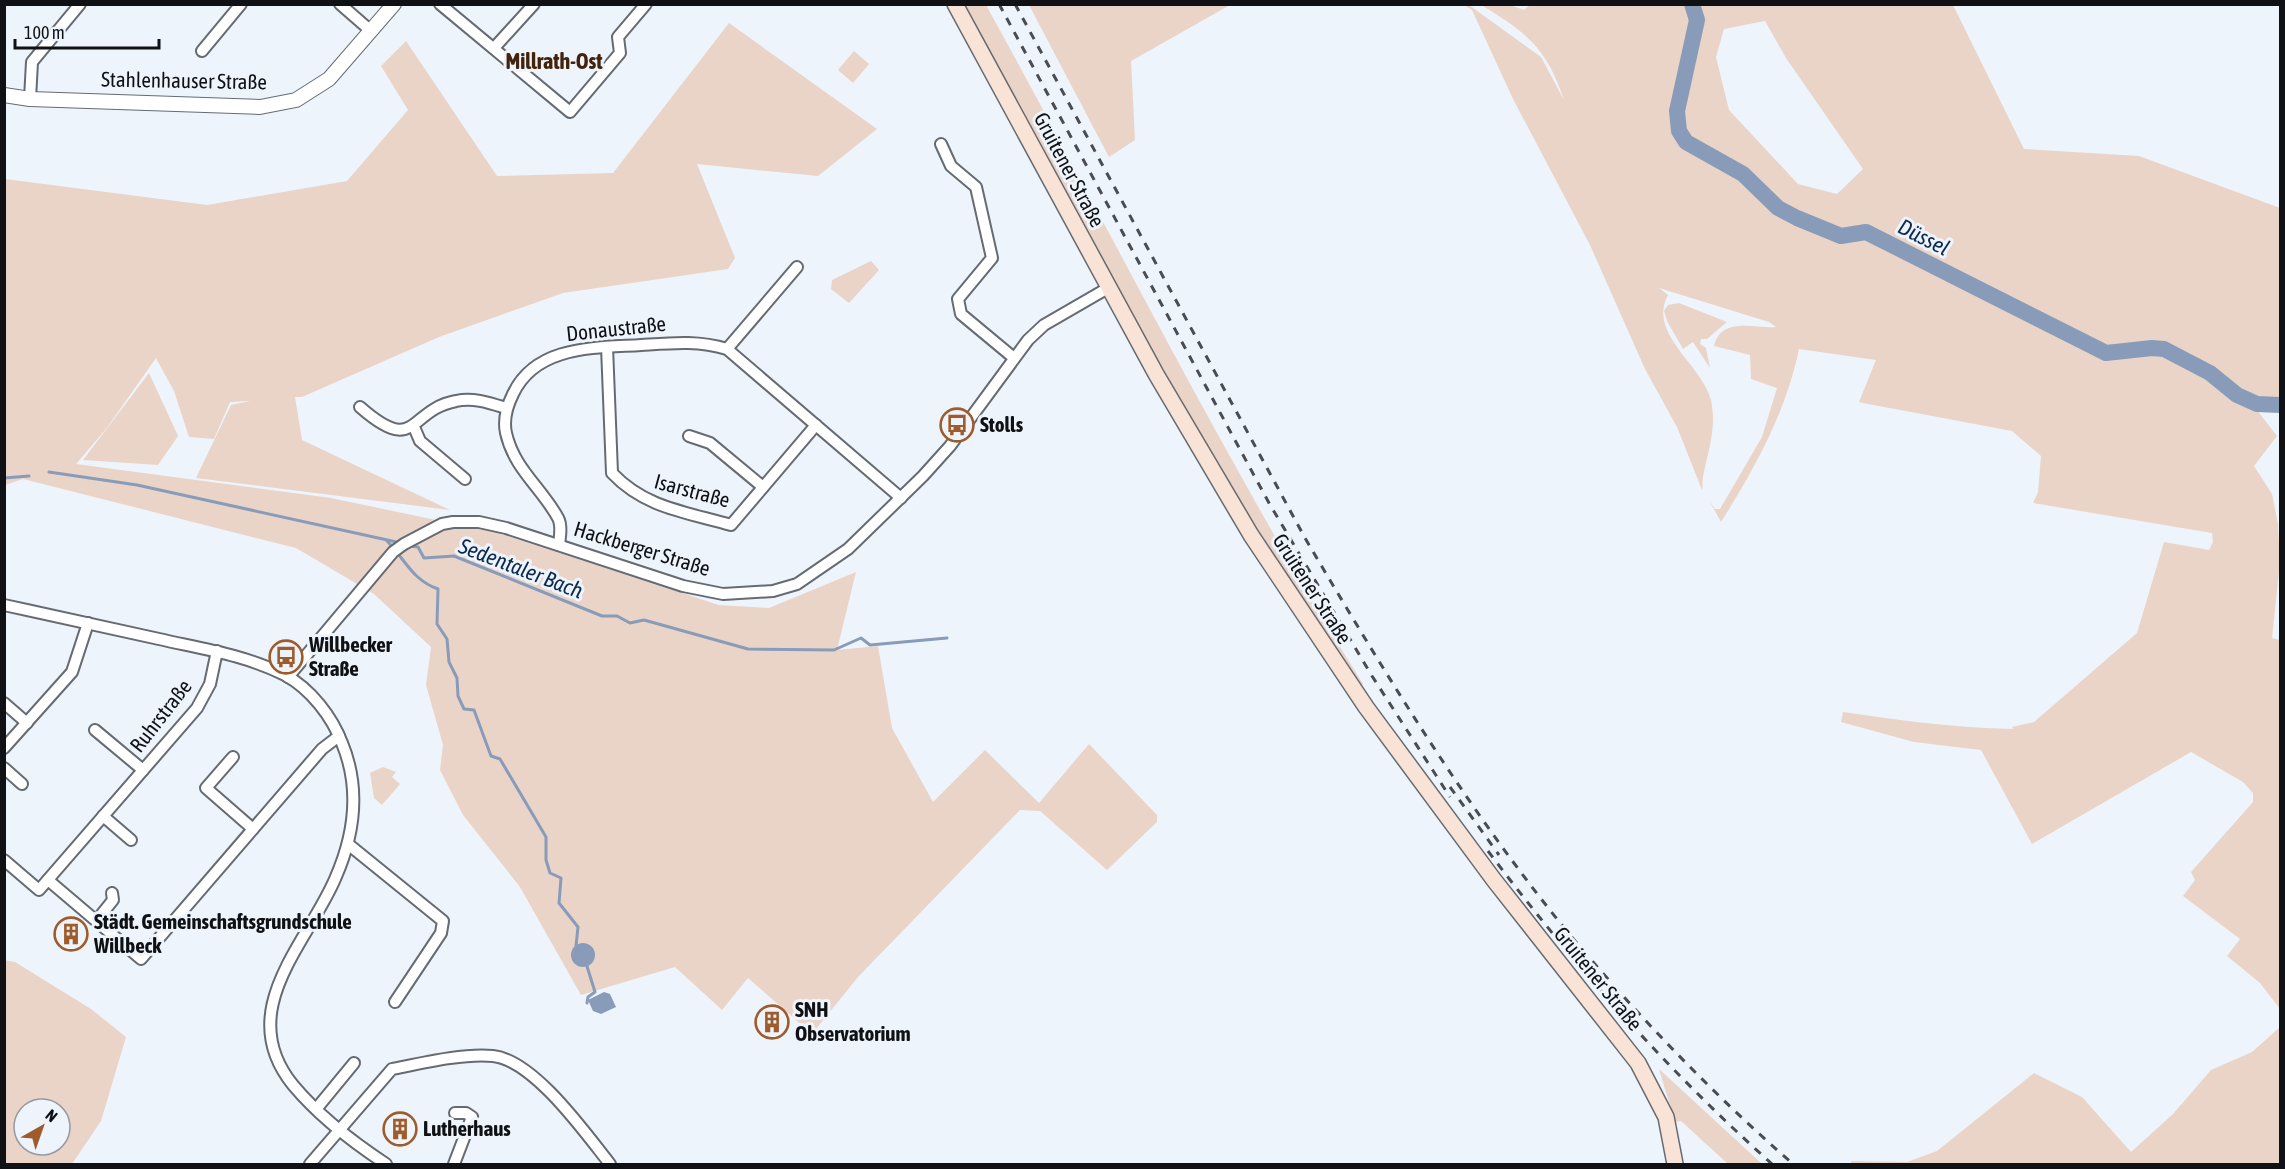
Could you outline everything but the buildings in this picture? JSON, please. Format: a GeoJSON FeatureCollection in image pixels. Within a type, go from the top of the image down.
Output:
{"type":"FeatureCollection","features":[{"type":"Feature","properties":{"kind":"main road","name":"Gruitener Straße"},"geometry":{"type":"LineString","coordinates":[[955,4],[1177,412],[1251,535],[1366,707],[1494,880],[1638,1063],[1663,1110],[1675,1164]]}},
{"type":"Feature","properties":{"kind":"street"},"geometry":{"type":"LineString","coordinates":[[30,99],[32,62],[80,4]]}},
{"type":"Feature","properties":{"kind":"street"},"geometry":{"type":"LineString","coordinates":[[202,51],[242,4]]}},
{"type":"Feature","properties":{"kind":"street"},"geometry":{"type":"LineString","coordinates":[[340,4],[371,31]]}},
{"type":"Feature","properties":{"kind":"street","name":"Stahlenhauser Straße"},"geometry":{"type":"LineString","coordinates":[[4,95],[30,99],[260,107],[296,100],[329,79],[394,4]]}},
{"type":"Feature","properties":{"kind":"street"},"geometry":{"type":"LineString","coordinates":[[441,4],[570,112],[620,53],[618,37],[646,4]]}},
{"type":"Feature","properties":{"kind":"street"},"geometry":{"type":"LineString","coordinates":[[494,48],[534,4]]}},
{"type":"Feature","properties":{"kind":"street"},"geometry":{"type":"LineString","coordinates":[[941,144],[951,166],[976,187],[992,258],[958,299],[961,314],[1014,358]]}},
{"type":"Feature","properties":{"kind":"street"},"geometry":{"type":"LineString","coordinates":[[727,349],[797,267]]}},
{"type":"Feature","properties":{"kind":"street","name":"Hackberger Straße"},"geometry":{"type":"LineString","coordinates":[[288,677],[393,552],[417,536],[442,524],[479,522],[559,545],[683,586],[723,594],[773,591],[797,584],[840,555],[901,498],[950,446],[1014,358],[1044,325],[1108,288]]}},
{"type":"Feature","properties":{"kind":"street","name":"Donaustraße"},"geometry":{"type":"LineString","coordinates":[[559,545],[559,519],[525,476],[512,453],[505,431],[506,408],[516,386],[533,367],[558,354],[607,347],[699,342],[727,349],[901,498]]}},
{"type":"Feature","properties":{"kind":"street","name":"Isarstraße"},"geometry":{"type":"LineString","coordinates":[[607,347],[612,473],[626,488],[645,500],[731,525],[816,425]]}},
{"type":"Feature","properties":{"kind":"street"},"geometry":{"type":"LineString","coordinates":[[360,407],[379,424],[395,430],[414,427],[427,414],[456,401],[478,400],[506,408]]}},
{"type":"Feature","properties":{"kind":"street"},"geometry":{"type":"LineString","coordinates":[[414,427],[420,441],[465,479]]}},
{"type":"Feature","properties":{"kind":"street"},"geometry":{"type":"LineString","coordinates":[[689,436],[710,443],[763,487]]}},
{"type":"Feature","properties":{"kind":"street"},"geometry":{"type":"LineString","coordinates":[[4,605],[217,651],[288,677],[316,701],[339,736],[348,758],[354,786],[354,817],[348,844],[335,881],[293,950],[279,980],[272,1007],[272,1029],[278,1058],[293,1085],[340,1129],[386,1164]]}},
{"type":"Feature","properties":{"kind":"street"},"geometry":{"type":"LineString","coordinates":[[4,748],[72,672],[88,623]]}},
{"type":"Feature","properties":{"kind":"street","name":"Ruhrstraße"},"geometry":{"type":"LineString","coordinates":[[48,880],[205,696],[217,651]]}},
{"type":"Feature","properties":{"kind":"street"},"geometry":{"type":"LineString","coordinates":[[4,703],[27,723]]}},
{"type":"Feature","properties":{"kind":"street","name":"Ruhrstraße"},"geometry":{"type":"LineString","coordinates":[[95,730],[143,770]]}},
{"type":"Feature","properties":{"kind":"street"},"geometry":{"type":"LineString","coordinates":[[4,860],[39,890],[48,880],[141,959],[328,742],[339,736]]}},
{"type":"Feature","properties":{"kind":"street"},"geometry":{"type":"LineString","coordinates":[[233,757],[206,788],[254,829]]}},
{"type":"Feature","properties":{"kind":"street"},"geometry":{"type":"LineString","coordinates":[[4,768],[22,784]]}},
{"type":"Feature","properties":{"kind":"street"},"geometry":{"type":"LineString","coordinates":[[103,816],[131,840]]}},
{"type":"Feature","properties":{"kind":"street"},"geometry":{"type":"LineString","coordinates":[[348,844],[443,921],[441,933],[395,1002]]}},
{"type":"Feature","properties":{"kind":"street"},"geometry":{"type":"LineString","coordinates":[[97,920],[113,900],[112,893]]}},
{"type":"Feature","properties":{"kind":"street"},"geometry":{"type":"LineString","coordinates":[[310,1164],[392,1069],[494,1056],[512,1062],[561,1102],[610,1164]]}},
{"type":"Feature","properties":{"kind":"street"},"geometry":{"type":"LineString","coordinates":[[317,1108],[354,1064]]}},
{"type":"Feature","properties":{"kind":"street"},"geometry":{"type":"LineString","coordinates":[[454,1164],[472,1117],[466,1113],[455,1113]]}},
{"type":"Feature","properties":{"kind":"shaded area"},"geometry":{"type":"Polygon","coordinates":[[[962,5],[986,5],[1216,432],[1363,684],[1359,688],[1293,590],[1189,424],[962,5]]]}},
{"type":"Feature","properties":{"kind":"shaded area"},"geometry":{"type":"Polygon","coordinates":[[[1029,5],[1230,5],[1131,61],[1135,140],[1109,157],[1029,5]]]}},
{"type":"Feature","properties":{"kind":"shaded area"},"geometry":{"type":"Polygon","coordinates":[[[1464,5],[1469,5],[1541,57],[1564,100],[1550,67],[1533,43],[1511,24],[1481,5],[1510,5],[1524,10],[1530,5],[1953,5],[2024,149],[2139,156],[2280,208],[2280,409],[2253,405],[2277,436],[2254,466],[2272,494],[2278,524],[2280,562],[2272,638],[2280,640],[2280,1009],[2260,983],[2227,956],[2240,939],[2183,896],[2195,880],[2191,872],[2253,802],[2253,793],[2243,782],[2191,752],[2032,844],[1981,750],[1914,742],[1841,722],[1843,712],[1970,727],[2013,729],[2012,727],[2034,722],[2137,633],[2164,542],[2209,550],[2213,542],[2212,533],[2033,503],[2038,492],[2041,456],[2012,431],[1859,402],[1876,360],[1799,349],[1778,417],[1746,481],[1721,522],[1709,500],[1715,509],[1720,509],[1762,437],[1777,388],[1751,379],[1750,355],[1714,346],[1718,337],[1731,327],[1776,327],[1769,322],[1659,288],[1668,295],[1663,309],[1670,336],[1698,374],[1711,400],[1712,430],[1702,490],[1677,427],[1645,369],[1590,245],[1513,99],[1472,10],[1464,5]],[[1765,21],[1724,29],[1716,57],[1729,110],[1798,184],[1837,194],[1863,169],[1786,58],[1765,21]]]}},
{"type":"Feature","properties":{"kind":"shaded area"},"geometry":{"type":"Polygon","coordinates":[[[729,23],[877,129],[818,176],[697,164],[735,258],[728,269],[563,293],[439,337],[302,397],[295,397],[302,440],[450,510],[196,478],[231,405],[250,401],[230,402],[214,439],[189,437],[174,391],[156,358],[106,429],[76,464],[331,498],[498,533],[719,605],[769,608],[856,572],[837,650],[878,646],[892,728],[933,802],[985,750],[1039,803],[1089,744],[1157,815],[1157,822],[1107,870],[1040,811],[1020,810],[858,977],[812,1034],[748,978],[722,1010],[675,967],[581,995],[520,887],[463,815],[440,770],[443,745],[426,685],[431,647],[374,594],[296,548],[23,479],[5,485],[5,179],[207,205],[347,181],[408,110],[381,66],[406,41],[497,176],[613,173],[729,23]]]}},
{"type":"Feature","properties":{"kind":"shaded area"},"geometry":{"type":"Polygon","coordinates":[[[854,51],[869,64],[853,83],[838,70],[854,51]]]}},
{"type":"Feature","properties":{"kind":"shaded area"},"geometry":{"type":"Polygon","coordinates":[[[871,261],[879,270],[849,303],[831,289],[832,280],[871,261]]]}},
{"type":"Feature","properties":{"kind":"shaded area"},"geometry":{"type":"Polygon","coordinates":[[[1679,303],[1727,322],[1707,339],[1701,339],[1700,344],[1706,348],[1710,368],[1693,342],[1683,349],[1667,321],[1664,311],[1668,305],[1679,303]]]}},
{"type":"Feature","properties":{"kind":"shaded area"},"geometry":{"type":"Polygon","coordinates":[[[149,373],[178,436],[158,465],[83,460],[149,373]]]}},
{"type":"Feature","properties":{"kind":"shaded area"},"geometry":{"type":"Polygon","coordinates":[[[383,767],[396,772],[392,777],[400,784],[382,805],[374,798],[370,773],[383,767]]]}},
{"type":"Feature","properties":{"kind":"shaded area"},"geometry":{"type":"Polygon","coordinates":[[[4,960],[15,962],[91,1009],[126,1037],[101,1121],[72,1164],[5,1164],[4,960]]]}},
{"type":"Feature","properties":{"kind":"shaded area"},"geometry":{"type":"Polygon","coordinates":[[[2280,1027],[2280,1164],[1851,1164],[1851,1161],[1907,1162],[1937,1151],[2034,1073],[2082,1097],[2131,1152],[2173,1114],[2211,1070],[2252,1052],[2280,1027]]]}},
{"type":"Feature","properties":{"kind":"shaded area"},"geometry":{"type":"Polygon","coordinates":[[[1659,1069],[1762,1164],[1728,1164],[1681,1121],[1675,1122],[1659,1069]]]}},
{"type":"Feature","properties":{"kind":"water"},"geometry":{"type":"Polygon","coordinates":[[[583,943],[591,947],[595,955],[591,963],[583,967],[575,963],[571,955],[575,947],[583,943]]]}},
{"type":"Feature","properties":{"kind":"water"},"geometry":{"type":"Polygon","coordinates":[[[604,992],[610,994],[616,1007],[601,1014],[593,1011],[588,1000],[604,992]]]}},
{"type":"Feature","properties":{"kind":"waterway","name":"Düssel"},"geometry":{"type":"LineString","coordinates":[[1692,4],[1697,20],[1677,111],[1679,131],[1686,142],[1743,174],[1778,208],[1841,236],[1866,232],[2106,353],[2152,348],[2164,349],[2210,373],[2237,395],[2257,404],[2280,405]]}},
{"type":"Feature","properties":{"kind":"waterway","name":"Sedentaler Bach"},"geometry":{"type":"LineString","coordinates":[[49,472],[137,485],[401,543]]}},
{"type":"Feature","properties":{"kind":"waterway","name":"Sedentaler Bach"},"geometry":{"type":"LineString","coordinates":[[4,478],[29,476]]}},
{"type":"Feature","properties":{"kind":"waterway"},"geometry":{"type":"LineString","coordinates":[[387,541],[415,575],[438,589],[437,624],[447,639],[449,662],[457,678],[458,696],[464,709],[474,710],[491,756],[500,759],[546,837],[546,860],[550,873],[561,878],[559,903],[578,927],[576,946],[578,950]]}},
{"type":"Feature","properties":{"kind":"waterway","name":"Sedentaler Bach"},"geometry":{"type":"LineString","coordinates":[[410,546],[418,547],[424,558],[454,556],[602,616],[617,616],[630,623],[644,620],[748,649],[834,650],[861,638],[870,645],[947,638]]}},
{"type":"Feature","properties":{"kind":"waterway"},"geometry":{"type":"LineString","coordinates":[[586,963],[595,992],[588,997],[587,1003]]}},
{"type":"Feature","properties":{"kind":"railway"},"geometry":{"type":"LineString","coordinates":[[999,4],[1269,503],[1372,676],[1450,797]]}},
{"type":"Feature","properties":{"kind":"railway"},"geometry":{"type":"LineString","coordinates":[[1015,4],[1305,538],[1399,694],[1466,796],[1537,894],[1600,970],[1707,1084],[1793,1164]]}},
{"type":"Feature","properties":{"kind":"railway"},"geometry":{"type":"LineString","coordinates":[[1450,787],[1499,855]]}},
{"type":"Feature","properties":{"kind":"railway"},"geometry":{"type":"LineString","coordinates":[[1488,851],[1553,934],[1622,1014],[1695,1091],[1772,1164]]}},
{"type":"Feature","properties":{"kind":"place","name":"Stolls"},"geometry":{"type":"Point","coordinates":[957,425]}},
{"type":"Feature","properties":{"kind":"place","name":"Willbecker Straße"},"geometry":{"type":"Point","coordinates":[286,657]}},
{"type":"Feature","properties":{"kind":"place","name":"Städt. Gemeinschaftsgrundschule Willbeck"},"geometry":{"type":"Point","coordinates":[71,934]}},
{"type":"Feature","properties":{"kind":"place","name":"SNH Observatorium"},"geometry":{"type":"Point","coordinates":[772,1022]}},
{"type":"Feature","properties":{"kind":"place","name":"Lutherhaus"},"geometry":{"type":"Point","coordinates":[400,1129]}},
{"type":"Feature","properties":{"kind":"district","name":"Millrath-Ost"},"geometry":{"type":"Point","coordinates":[554,61]}}]}
